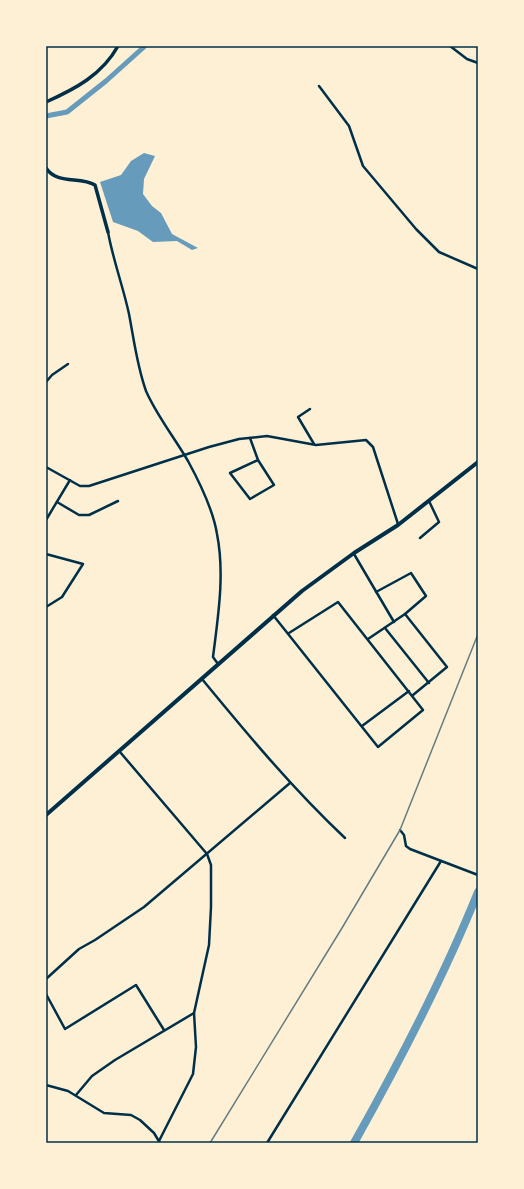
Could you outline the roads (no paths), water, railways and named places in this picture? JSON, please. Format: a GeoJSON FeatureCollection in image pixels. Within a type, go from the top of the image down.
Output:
{"type":"FeatureCollection","features":[{"type":"Feature","properties":{"kind":"main road"},"geometry":{"type":"LineString","coordinates":[[46,815],[120,752],[273,614],[354,553],[398,524],[478,462]]}},
{"type":"Feature","properties":{"kind":"street"},"geometry":{"type":"LineString","coordinates":[[46,102],[89,79],[102,67],[118,46]]}},
{"type":"Feature","properties":{"kind":"street"},"geometry":{"type":"LineString","coordinates":[[450,46],[467,58],[478,63]]}},
{"type":"Feature","properties":{"kind":"street"},"geometry":{"type":"LineString","coordinates":[[319,86],[349,126],[363,166],[416,229],[439,252],[478,269]]}},
{"type":"Feature","properties":{"kind":"street"},"geometry":{"type":"LineString","coordinates":[[46,168],[49,173],[58,178],[73,181],[89,181],[95,185],[108,232],[111,253],[129,314],[137,358],[144,385],[157,415],[184,455],[212,513],[217,534],[220,580],[213,658],[218,664]]}},
{"type":"Feature","properties":{"kind":"street"},"geometry":{"type":"LineString","coordinates":[[46,381],[68,364]]}},
{"type":"Feature","properties":{"kind":"street"},"geometry":{"type":"LineString","coordinates":[[310,409],[298,417],[314,445]]}},
{"type":"Feature","properties":{"kind":"street"},"geometry":{"type":"LineString","coordinates":[[46,467],[80,486],[94,485],[184,455],[239,439],[267,436],[314,445],[366,440],[370,442],[373,447],[398,524]]}},
{"type":"Feature","properties":{"kind":"street"},"geometry":{"type":"LineString","coordinates":[[250,438],[258,460],[274,485],[250,499],[230,473],[258,460]]}},
{"type":"Feature","properties":{"kind":"street"},"geometry":{"type":"LineString","coordinates":[[46,520],[70,480]]}},
{"type":"Feature","properties":{"kind":"street"},"geometry":{"type":"LineString","coordinates":[[420,538],[439,522],[429,500]]}},
{"type":"Feature","properties":{"kind":"street"},"geometry":{"type":"LineString","coordinates":[[57,502],[79,515],[89,514],[118,501]]}},
{"type":"Feature","properties":{"kind":"street"},"geometry":{"type":"LineString","coordinates":[[354,553],[394,622]]}},
{"type":"Feature","properties":{"kind":"street"},"geometry":{"type":"LineString","coordinates":[[46,554],[84,564],[62,597],[46,608]]}},
{"type":"Feature","properties":{"kind":"street"},"geometry":{"type":"LineString","coordinates":[[368,640],[405,614],[426,596],[411,572],[376,592]]}},
{"type":"Feature","properties":{"kind":"street"},"geometry":{"type":"LineString","coordinates":[[273,614],[378,747],[423,710],[409,690],[338,602],[289,633]]}},
{"type":"Feature","properties":{"kind":"street"},"geometry":{"type":"LineString","coordinates":[[405,614],[447,667],[413,696]]}},
{"type":"Feature","properties":{"kind":"street"},"geometry":{"type":"LineString","coordinates":[[386,628],[429,683]]}},
{"type":"Feature","properties":{"kind":"street"},"geometry":{"type":"LineString","coordinates":[[202,679],[246,734],[290,783],[346,838]]}},
{"type":"Feature","properties":{"kind":"street"},"geometry":{"type":"LineString","coordinates":[[362,726],[409,690]]}},
{"type":"Feature","properties":{"kind":"street"},"geometry":{"type":"LineString","coordinates":[[46,1085],[68,1091],[104,1113],[131,1115],[140,1120],[159,1142],[193,1074],[196,1057],[194,1012],[209,945],[212,907],[211,865],[207,854],[120,752]]}},
{"type":"Feature","properties":{"kind":"street"},"geometry":{"type":"LineString","coordinates":[[46,979],[79,949],[144,907],[290,783]]}},
{"type":"Feature","properties":{"kind":"street"},"geometry":{"type":"LineString","coordinates":[[400,830],[404,835],[406,846],[410,849],[478,875]]}},
{"type":"Feature","properties":{"kind":"street"},"geometry":{"type":"LineString","coordinates":[[267,1143],[441,861]]}},
{"type":"Feature","properties":{"kind":"street"},"geometry":{"type":"LineString","coordinates":[[46,994],[65,1029],[136,984],[164,1030]]}},
{"type":"Feature","properties":{"kind":"street"},"geometry":{"type":"LineString","coordinates":[[76,1095],[92,1076],[115,1060],[194,1012]]}},
{"type":"Feature","properties":{"kind":"water"},"geometry":{"type":"Polygon","coordinates":[[[144,153],[155,156],[144,179],[143,194],[152,206],[161,213],[172,234],[198,248],[192,250],[177,241],[153,242],[138,231],[113,222],[100,182],[121,175],[131,161],[144,153]]]}},
{"type":"Feature","properties":{"kind":"waterway"},"geometry":{"type":"LineString","coordinates":[[46,116],[67,112],[106,81],[145,46]]}},
{"type":"Feature","properties":{"kind":"waterway"},"geometry":{"type":"LineString","coordinates":[[354,1143],[436,988],[478,892]]}},
{"type":"Feature","properties":{"kind":"railway"},"geometry":{"type":"LineString","coordinates":[[210,1143],[342,928],[400,830],[478,634]]}}]}
